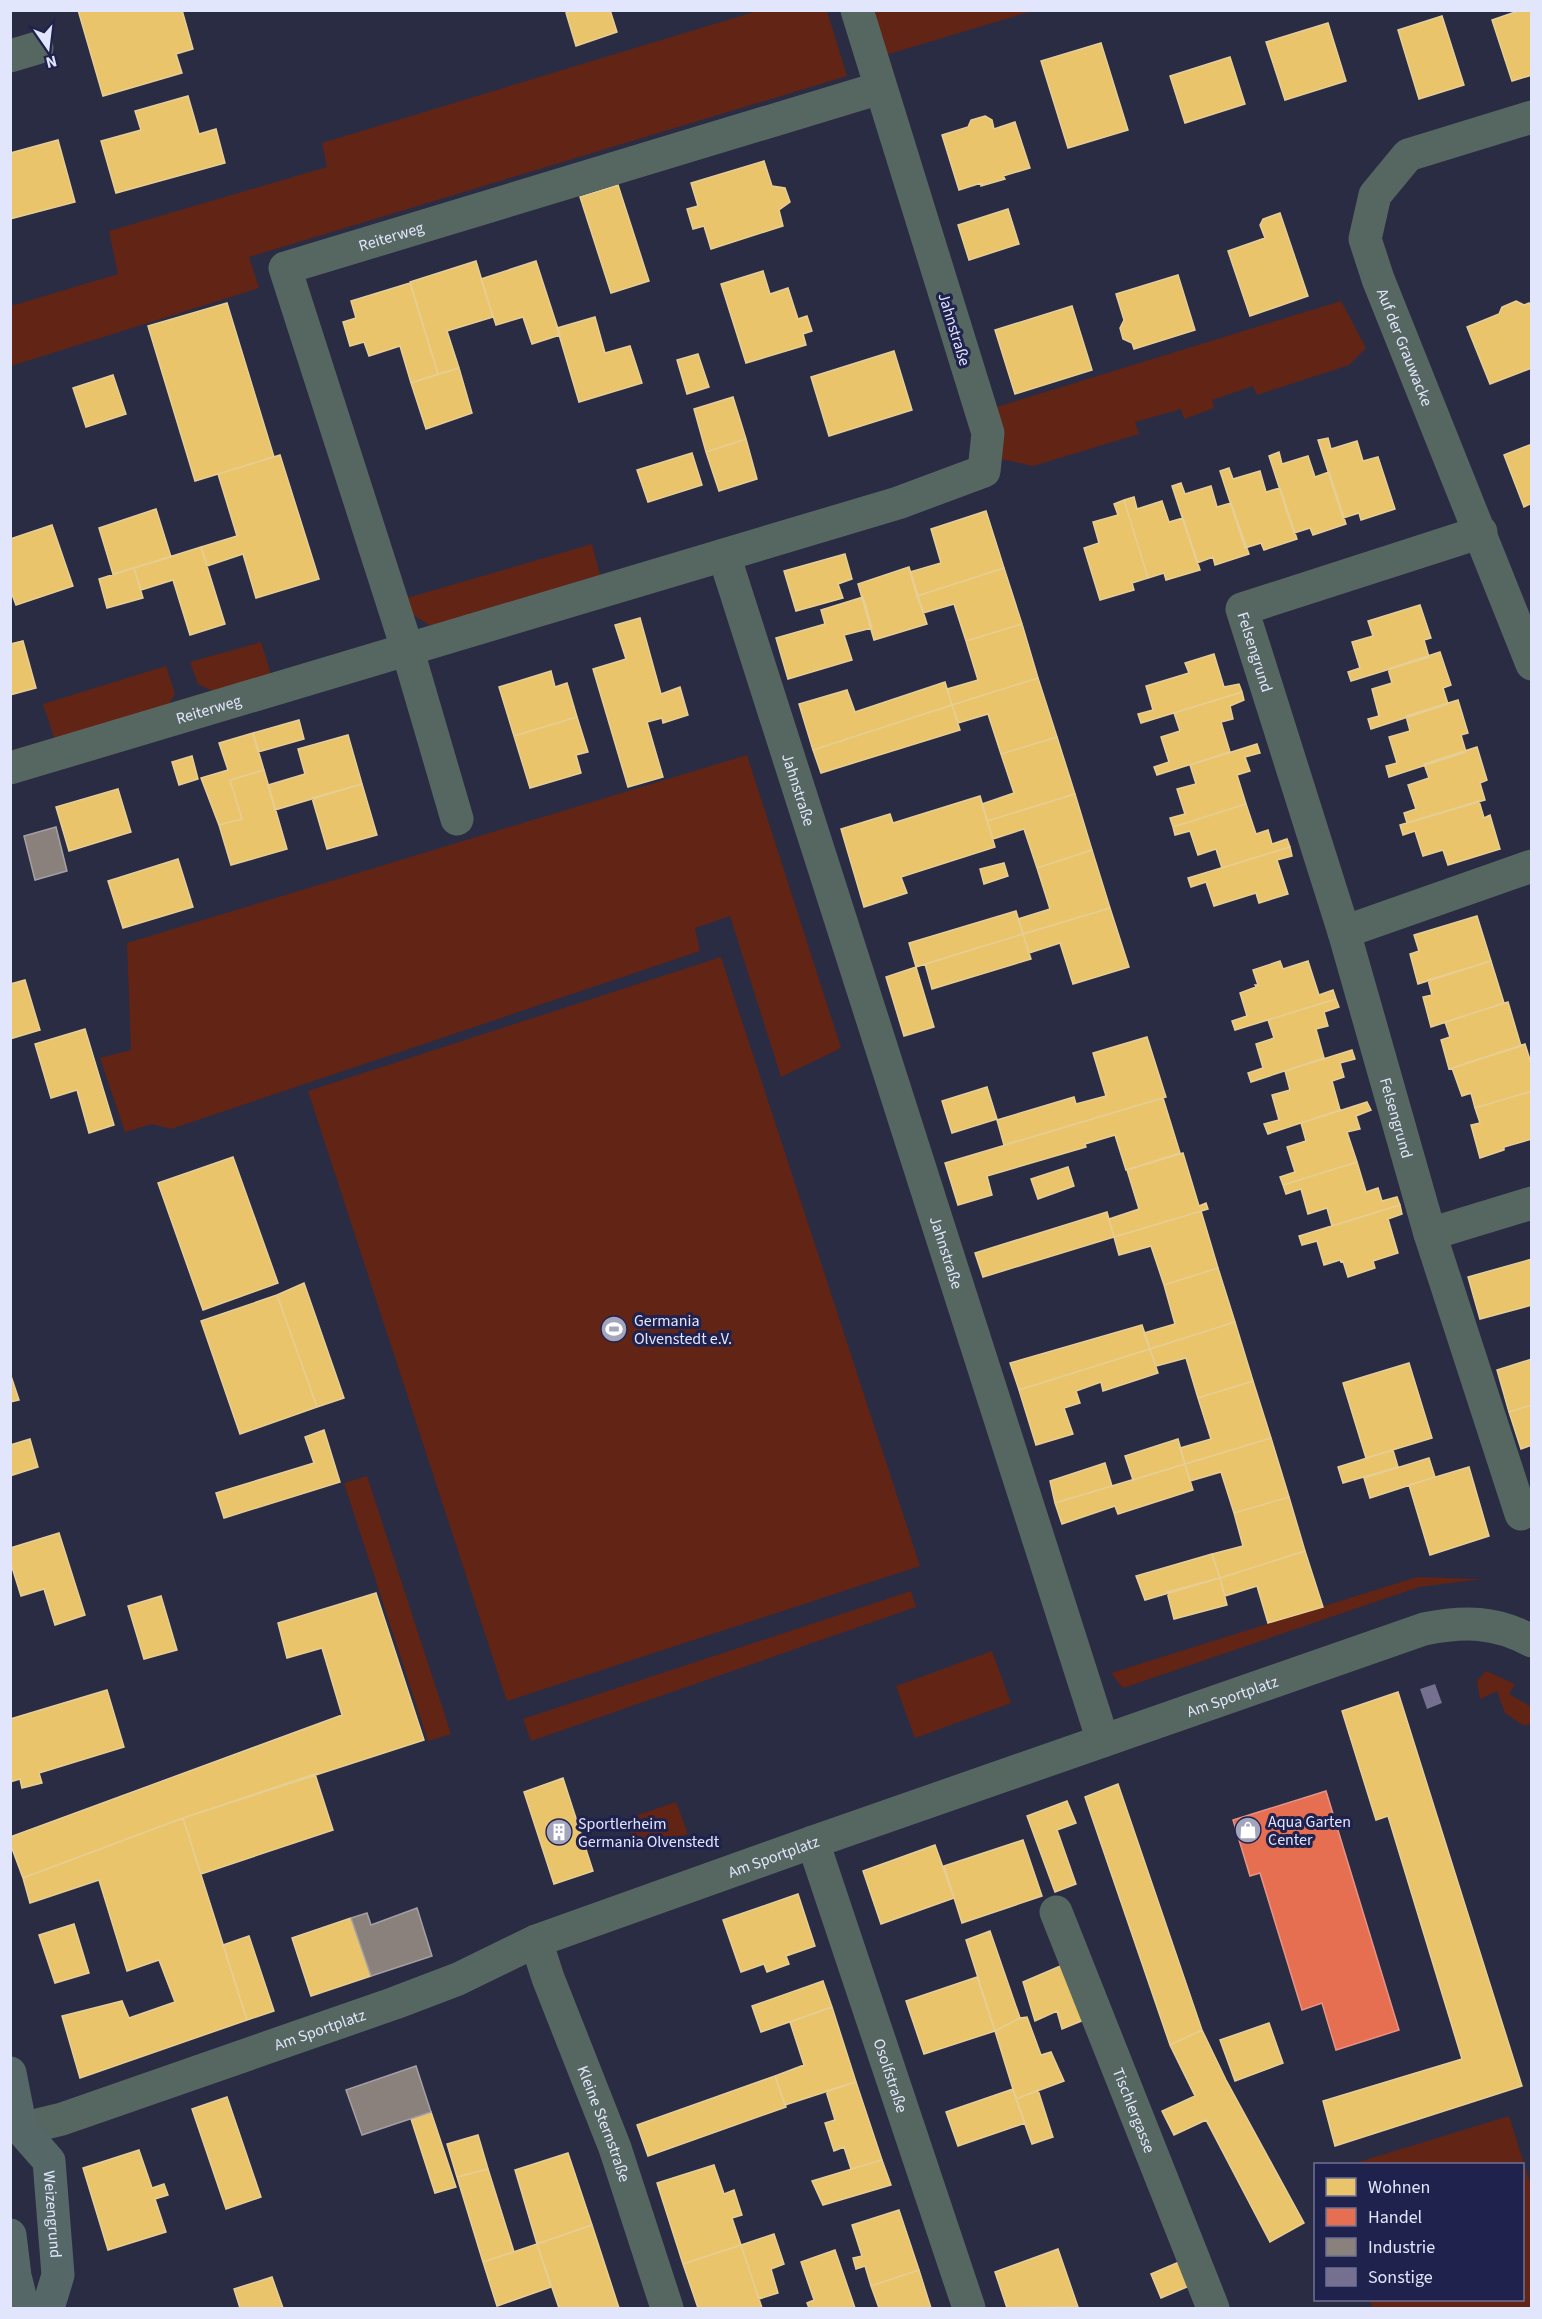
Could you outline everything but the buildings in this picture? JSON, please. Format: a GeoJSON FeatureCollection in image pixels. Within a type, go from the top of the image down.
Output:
{"type":"FeatureCollection","features":[{"type":"Feature","properties":{"kind":"main road","name":"Weizengrund"},"geometry":{"type":"LineString","coordinates":[[10,2073],[16,2140],[49,2162],[58,2275],[48,2308]]}},
{"type":"Feature","properties":{"kind":"main road"},"geometry":{"type":"LineString","coordinates":[[10,2235],[15,2276],[23,2308]]}},
{"type":"Feature","properties":{"kind":"street","name":"Jahnstraße"},"geometry":{"type":"LineString","coordinates":[[857,10],[988,433],[984,471],[898,503],[724,555],[1103,1741]]}},
{"type":"Feature","properties":{"kind":"street","name":"Reiterweg"},"geometry":{"type":"LineString","coordinates":[[457,819],[407,648],[285,268],[880,88]]}},
{"type":"Feature","properties":{"kind":"street","name":"Auf der Grauwacke"},"geometry":{"type":"LineString","coordinates":[[1530,655],[1378,279],[1365,238],[1375,195],[1408,155],[1532,117]]}},
{"type":"Feature","properties":{"kind":"street","name":"Felsengrund"},"geometry":{"type":"LineString","coordinates":[[1481,532],[1242,609],[1344,932],[1430,1234],[1521,1514]]}},
{"type":"Feature","properties":{"kind":"street","name":"Reiterweg"},"geometry":{"type":"LineString","coordinates":[[10,768],[724,555]]}},
{"type":"Feature","properties":{"kind":"street"},"geometry":{"type":"LineString","coordinates":[[1344,932],[1532,866]]}},
{"type":"Feature","properties":{"kind":"street"},"geometry":{"type":"LineString","coordinates":[[1430,1234],[1532,1203]]}},
{"type":"Feature","properties":{"kind":"street","name":"Am Sportplatz"},"geometry":{"type":"LineString","coordinates":[[16,2140],[84,2112],[458,1979],[536,1941],[1424,1629],[1456,1622],[1487,1625],[1532,1641]]}},
{"type":"Feature","properties":{"kind":"street","name":"Osolfstraße"},"geometry":{"type":"LineString","coordinates":[[813,1842],[969,2308]]}},
{"type":"Feature","properties":{"kind":"street","name":"Tischlergasse"},"geometry":{"type":"LineString","coordinates":[[1056,1912],[1213,2308]]}},
{"type":"Feature","properties":{"kind":"street","name":"Kleine Sternstraße"},"geometry":{"type":"LineString","coordinates":[[536,1941],[548,1978],[615,2148],[667,2308]]}},
{"type":"Feature","properties":{"kind":"shaded area"},"geometry":{"type":"Polygon","coordinates":[[[870,10],[1032,11],[882,56],[870,10]]]}},
{"type":"Feature","properties":{"kind":"shaded area"},"geometry":{"type":"Polygon","coordinates":[[[757,11],[827,11],[847,76],[249,257],[259,288],[11,366],[11,306],[118,274],[109,231],[327,167],[322,143],[757,11]]]}},
{"type":"Feature","properties":{"kind":"shaded area"},"geometry":{"type":"Polygon","coordinates":[[[1341,301],[1366,348],[1349,365],[1257,395],[1253,386],[1212,400],[1214,408],[1184,419],[1181,409],[1135,422],[1139,434],[1033,466],[996,458],[990,409],[1341,301]]]}},
{"type":"Feature","properties":{"kind":"shaded area"},"geometry":{"type":"Polygon","coordinates":[[[592,544],[600,575],[431,626],[410,613],[407,598],[592,544]]]}},
{"type":"Feature","properties":{"kind":"shaded area"},"geometry":{"type":"Polygon","coordinates":[[[261,642],[271,675],[215,692],[198,684],[190,662],[261,642]]]}},
{"type":"Feature","properties":{"kind":"shaded area"},"geometry":{"type":"Polygon","coordinates":[[[166,666],[175,694],[168,706],[55,740],[43,704],[166,666]]]}},
{"type":"Feature","properties":{"kind":"shaded area"},"geometry":{"type":"Polygon","coordinates":[[[747,755],[841,1048],[781,1077],[730,916],[695,928],[700,951],[171,1129],[152,1124],[125,1132],[100,1058],[131,1050],[127,943],[747,755]]]}},
{"type":"Feature","properties":{"kind":"shaded area","name":"Germania Olvenstedt e.V."},"geometry":{"type":"Polygon","coordinates":[[[721,957],[920,1566],[507,1701],[308,1091],[721,957]]]}},
{"type":"Feature","properties":{"kind":"shaded area"},"geometry":{"type":"Polygon","coordinates":[[[367,1476],[451,1734],[428,1741],[344,1483],[367,1476]]]}},
{"type":"Feature","properties":{"kind":"shaded area"},"geometry":{"type":"Polygon","coordinates":[[[1417,1577],[1481,1579],[1419,1587],[1123,1688],[1111,1673],[1417,1577]]]}},
{"type":"Feature","properties":{"kind":"shaded area"},"geometry":{"type":"Polygon","coordinates":[[[911,1591],[916,1607],[531,1741],[523,1719],[911,1591]]]}},
{"type":"Feature","properties":{"kind":"shaded area"},"geometry":{"type":"Polygon","coordinates":[[[992,1651],[1011,1703],[915,1738],[896,1686],[992,1651]]]}},
{"type":"Feature","properties":{"kind":"shaded area"},"geometry":{"type":"Polygon","coordinates":[[[1486,1671],[1515,1684],[1509,1694],[1531,1707],[1531,1723],[1524,1726],[1505,1713],[1497,1691],[1480,1699],[1477,1681],[1486,1671]]]}},
{"type":"Feature","properties":{"kind":"shaded area"},"geometry":{"type":"Polygon","coordinates":[[[676,1802],[688,1834],[637,1851],[626,1819],[676,1802]]]}},
{"type":"Feature","properties":{"kind":"shaded area"},"geometry":{"type":"Polygon","coordinates":[[[1509,2116],[1524,2163],[1355,2163],[1509,2116]]]}},
{"type":"Feature","properties":{"kind":"shaded area"},"geometry":{"type":"Polygon","coordinates":[[[1524,2164],[1531,2186],[1531,2308],[1373,2308],[1370,2301],[1524,2301],[1524,2164]]]}},
{"type":"Feature","properties":{"kind":"place","name":"Germania Olvenstedt e.V."},"geometry":{"type":"Point","coordinates":[614,1329]}},
{"type":"Feature","properties":{"kind":"place","name":"Aqua Garten Center"},"geometry":{"type":"Point","coordinates":[1248,1830]}},
{"type":"Feature","properties":{"kind":"place","name":"Sportlerheim Germania Olvenstedt"},"geometry":{"type":"Point","coordinates":[559,1832]}}]}
